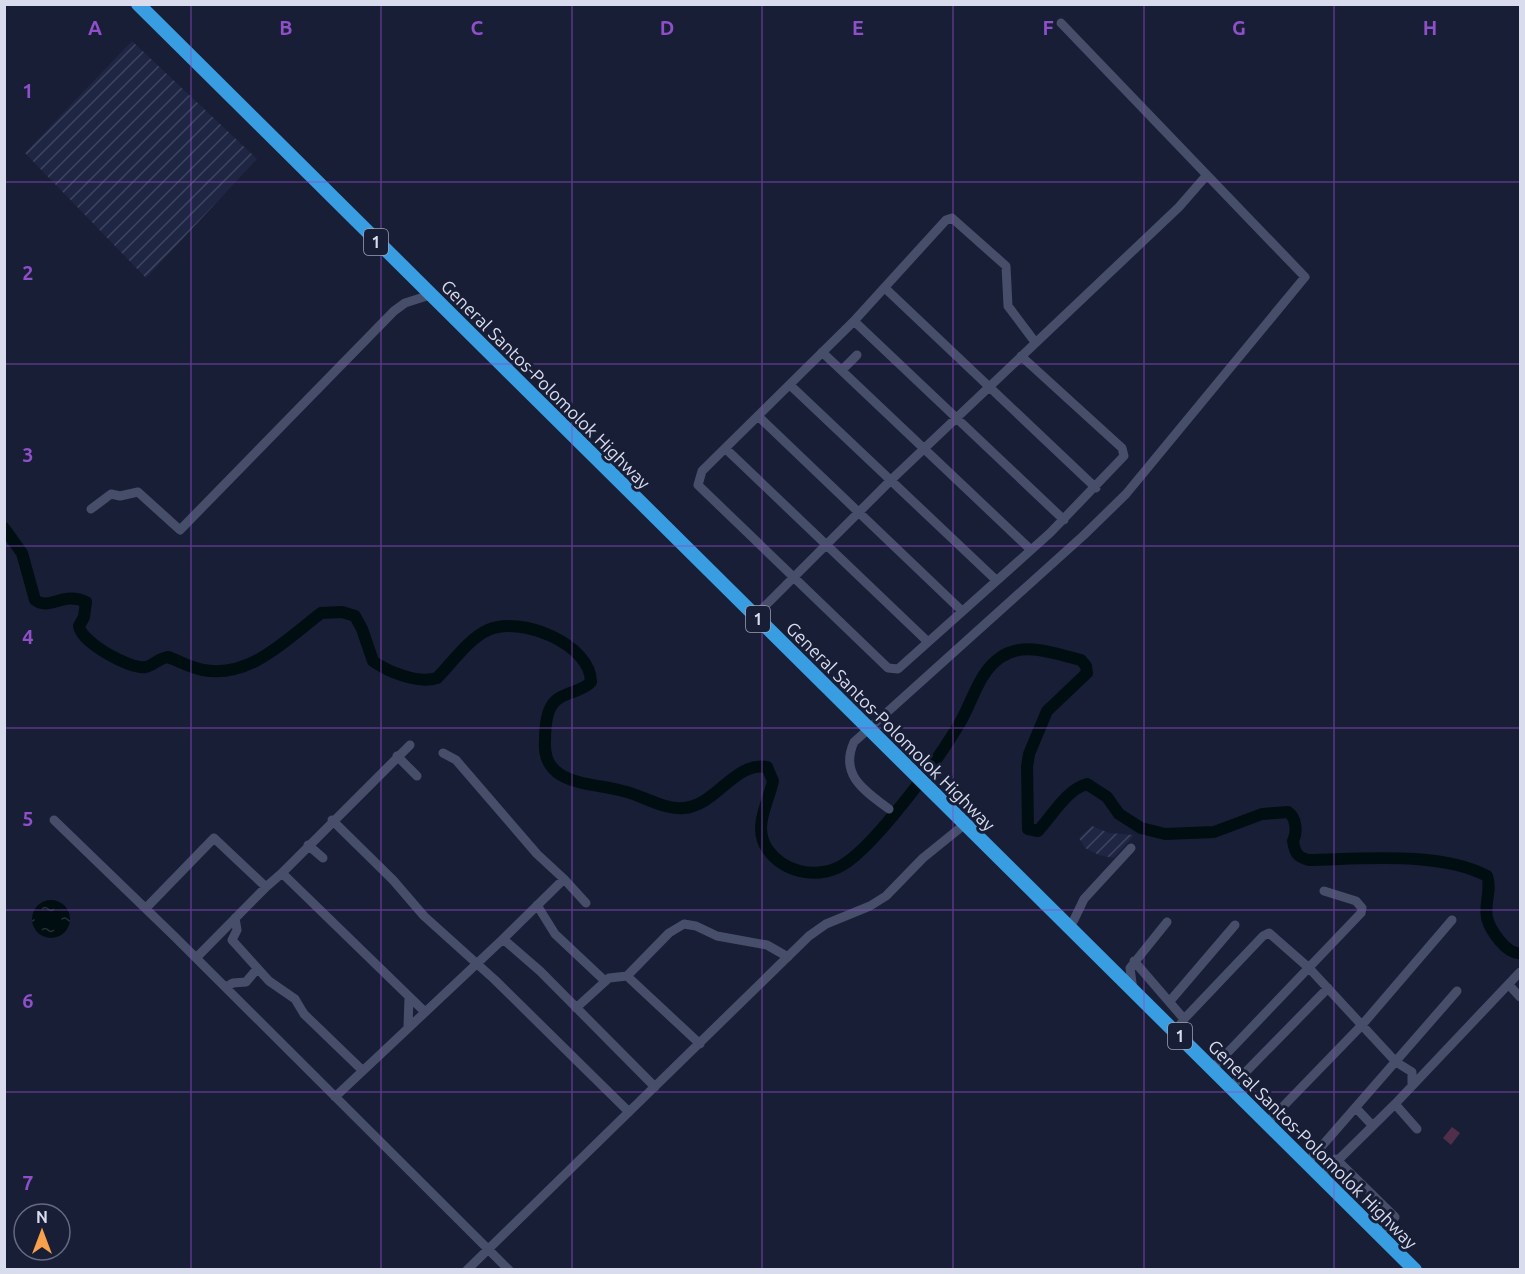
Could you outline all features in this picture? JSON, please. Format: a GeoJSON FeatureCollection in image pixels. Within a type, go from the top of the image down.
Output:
{"type":"FeatureCollection","features":[{"type":"Feature","properties":{"kind":"highway","name":"General Santos-Polomolok Highway"},"geometry":{"type":"LineString","coordinates":[[138,4],[1266,1124],[1415,1269]]}},
{"type":"Feature","properties":{"kind":"street"},"geometry":{"type":"LineString","coordinates":[[889,809],[861,788],[852,772],[850,752],[854,742],[1084,535],[1126,494],[1305,277],[1206,176],[1137,100],[1095,61],[1061,23]]}},
{"type":"Feature","properties":{"kind":"street"},"geometry":{"type":"LineString","coordinates":[[755,616],[1057,323],[1174,216],[1206,176]]}},
{"type":"Feature","properties":{"kind":"street"},"geometry":{"type":"LineString","coordinates":[[1022,358],[1124,452],[1122,461],[1064,520],[898,669],[892,670],[792,580],[700,488],[699,476],[886,289],[946,220],[952,218],[1006,266],[1007,302],[1035,342]]}},
{"type":"Feature","properties":{"kind":"street"},"geometry":{"type":"LineString","coordinates":[[886,289],[1096,488]]}},
{"type":"Feature","properties":{"kind":"street"},"geometry":{"type":"LineString","coordinates":[[91,509],[111,494],[120,496],[138,492],[180,530],[394,311],[405,303],[430,295]]}},
{"type":"Feature","properties":{"kind":"street"},"geometry":{"type":"LineString","coordinates":[[854,321],[1064,520]]}},
{"type":"Feature","properties":{"kind":"street"},"geometry":{"type":"LineString","coordinates":[[1022,358],[1035,342],[1057,323]]}},
{"type":"Feature","properties":{"kind":"street"},"geometry":{"type":"LineString","coordinates":[[822,352],[1031,550]]}},
{"type":"Feature","properties":{"kind":"street"},"geometry":{"type":"LineString","coordinates":[[842,370],[857,355]]}},
{"type":"Feature","properties":{"kind":"street"},"geometry":{"type":"LineString","coordinates":[[790,385],[996,580]]}},
{"type":"Feature","properties":{"kind":"street"},"geometry":{"type":"LineString","coordinates":[[759,417],[962,611]]}},
{"type":"Feature","properties":{"kind":"street"},"geometry":{"type":"LineString","coordinates":[[726,449],[927,641]]}},
{"type":"Feature","properties":{"kind":"street"},"geometry":{"type":"LineString","coordinates":[[196,958],[332,820],[410,745]]}},
{"type":"Feature","properties":{"kind":"street"},"geometry":{"type":"LineString","coordinates":[[443,753],[456,760],[586,903]]}},
{"type":"Feature","properties":{"kind":"street"},"geometry":{"type":"LineString","coordinates":[[397,756],[417,776]]}},
{"type":"Feature","properties":{"kind":"street"},"geometry":{"type":"LineString","coordinates":[[54,820],[146,908],[509,1269]]}},
{"type":"Feature","properties":{"kind":"street"},"geometry":{"type":"LineString","coordinates":[[332,820],[393,880],[424,916],[477,964],[629,1112]]}},
{"type":"Feature","properties":{"kind":"street"},"geometry":{"type":"LineString","coordinates":[[467,1269],[788,957],[826,924],[886,896],[923,858],[965,824]]}},
{"type":"Feature","properties":{"kind":"street"},"geometry":{"type":"LineString","coordinates":[[146,908],[214,838],[266,887]]}},
{"type":"Feature","properties":{"kind":"street"},"geometry":{"type":"LineString","coordinates":[[308,846],[323,858]]}},
{"type":"Feature","properties":{"kind":"street"},"geometry":{"type":"LineString","coordinates":[[1070,928],[1084,899],[1131,848]]}},
{"type":"Feature","properties":{"kind":"street"},"geometry":{"type":"LineString","coordinates":[[550,866],[555,886]]}},
{"type":"Feature","properties":{"kind":"street"},"geometry":{"type":"LineString","coordinates":[[282,873],[424,1011]]}},
{"type":"Feature","properties":{"kind":"street"},"geometry":{"type":"LineString","coordinates":[[335,1097],[564,879]]}},
{"type":"Feature","properties":{"kind":"street"},"geometry":{"type":"LineString","coordinates":[[1212,1069],[1362,911],[1356,901],[1324,891]]}},
{"type":"Feature","properties":{"kind":"street"},"geometry":{"type":"LineString","coordinates":[[537,905],[555,934],[605,981]]}},
{"type":"Feature","properties":{"kind":"street"},"geometry":{"type":"LineString","coordinates":[[235,918],[237,930],[233,943],[281,991],[295,999],[304,1014],[363,1070]]}},
{"type":"Feature","properties":{"kind":"street"},"geometry":{"type":"LineString","coordinates":[[1266,1124],[1362,1025],[1452,920]]}},
{"type":"Feature","properties":{"kind":"street"},"geometry":{"type":"LineString","coordinates":[[1133,990],[1130,968],[1167,922]]}},
{"type":"Feature","properties":{"kind":"street"},"geometry":{"type":"LineString","coordinates":[[627,976],[669,933],[684,924],[696,926],[717,936],[767,945],[788,957]]}},
{"type":"Feature","properties":{"kind":"street"},"geometry":{"type":"LineString","coordinates":[[1170,1001],[1236,924]]}},
{"type":"Feature","properties":{"kind":"street"},"geometry":{"type":"LineString","coordinates":[[1175,1032],[1184,1019],[1266,934],[1274,936],[1309,968],[1396,1062],[1412,1072],[1412,1086]]}},
{"type":"Feature","properties":{"kind":"street"},"geometry":{"type":"LineString","coordinates":[[503,939],[655,1087]]}},
{"type":"Feature","properties":{"kind":"street"},"geometry":{"type":"LineString","coordinates":[[1134,961],[1184,1019]]}},
{"type":"Feature","properties":{"kind":"street"},"geometry":{"type":"LineString","coordinates":[[226,987],[233,983],[246,982],[257,969]]}},
{"type":"Feature","properties":{"kind":"street"},"geometry":{"type":"LineString","coordinates":[[1320,1177],[1395,1104],[1521,972]]}},
{"type":"Feature","properties":{"kind":"street"},"geometry":{"type":"LineString","coordinates":[[576,1008],[612,976],[627,976],[700,1044]]}},
{"type":"Feature","properties":{"kind":"street"},"geometry":{"type":"LineString","coordinates":[[1509,985],[1521,997]]}},
{"type":"Feature","properties":{"kind":"street"},"geometry":{"type":"LineString","coordinates":[[1231,1088],[1328,988]]}},
{"type":"Feature","properties":{"kind":"street"},"geometry":{"type":"LineString","coordinates":[[1307,1163],[1457,991]]}},
{"type":"Feature","properties":{"kind":"street"},"geometry":{"type":"LineString","coordinates":[[408,1027],[410,997]]}},
{"type":"Feature","properties":{"kind":"street"},"geometry":{"type":"LineString","coordinates":[[1395,1104],[1417,1129]]}},
{"type":"Feature","properties":{"kind":"street"},"geometry":{"type":"LineString","coordinates":[[1356,1108],[1373,1126]]}},
{"type":"Feature","properties":{"kind":"street"},"geometry":{"type":"LineString","coordinates":[[1336,1159],[1395,1217],[1378,1234]]}},
{"type":"Feature","properties":{"kind":"shaded area"},"geometry":{"type":"Polygon","coordinates":[[[132,41],[257,159],[146,278],[25,153],[132,41]]]}},
{"type":"Feature","properties":{"kind":"shaded area"},"geometry":{"type":"Polygon","coordinates":[[[1092,826],[1109,833],[1134,835],[1114,858],[1099,855],[1085,848],[1079,838],[1092,826]]]}},
{"type":"Feature","properties":{"kind":"shaded area"},"geometry":{"type":"Polygon","coordinates":[[[1452,1127],[1460,1133],[1451,1145],[1443,1138],[1452,1127]]]}},
{"type":"Feature","properties":{"kind":"water"},"geometry":{"type":"Polygon","coordinates":[[[51,900],[65,905],[70,919],[65,933],[51,938],[37,933],[32,919],[37,905],[51,900]]]}},
{"type":"Feature","properties":{"kind":"waterway"},"geometry":{"type":"LineString","coordinates":[[4,528],[22,553],[35,600],[41,603],[64,599],[78,599],[86,602],[84,617],[79,626],[88,640],[118,660],[139,667],[152,665],[168,657],[203,670],[236,669],[267,655],[321,613],[342,612],[355,616],[373,661],[395,673],[421,679],[437,678],[467,645],[488,630],[502,626],[518,626],[552,636],[579,656],[588,668],[591,682],[587,686],[560,697],[550,709],[546,722],[545,741],[546,756],[551,767],[570,780],[623,791],[660,805],[676,808],[696,805],[706,800],[744,771],[755,767],[767,767],[773,781],[761,825],[763,842],[782,864],[800,871],[818,872],[837,868],[851,859],[885,825],[949,741],[981,680],[993,663],[1010,652],[1030,649],[1081,660],[1086,666],[1087,673],[1047,711],[1029,754],[1027,767],[1028,829],[1038,831],[1066,797],[1087,784],[1107,797],[1119,814],[1141,828],[1165,834],[1214,832],[1262,814],[1288,812],[1295,826],[1293,841],[1295,849],[1297,854],[1305,859],[1424,860],[1468,868],[1487,876],[1489,886],[1486,912],[1489,923],[1495,935],[1505,946],[1515,953],[1520,953]]}}]}
